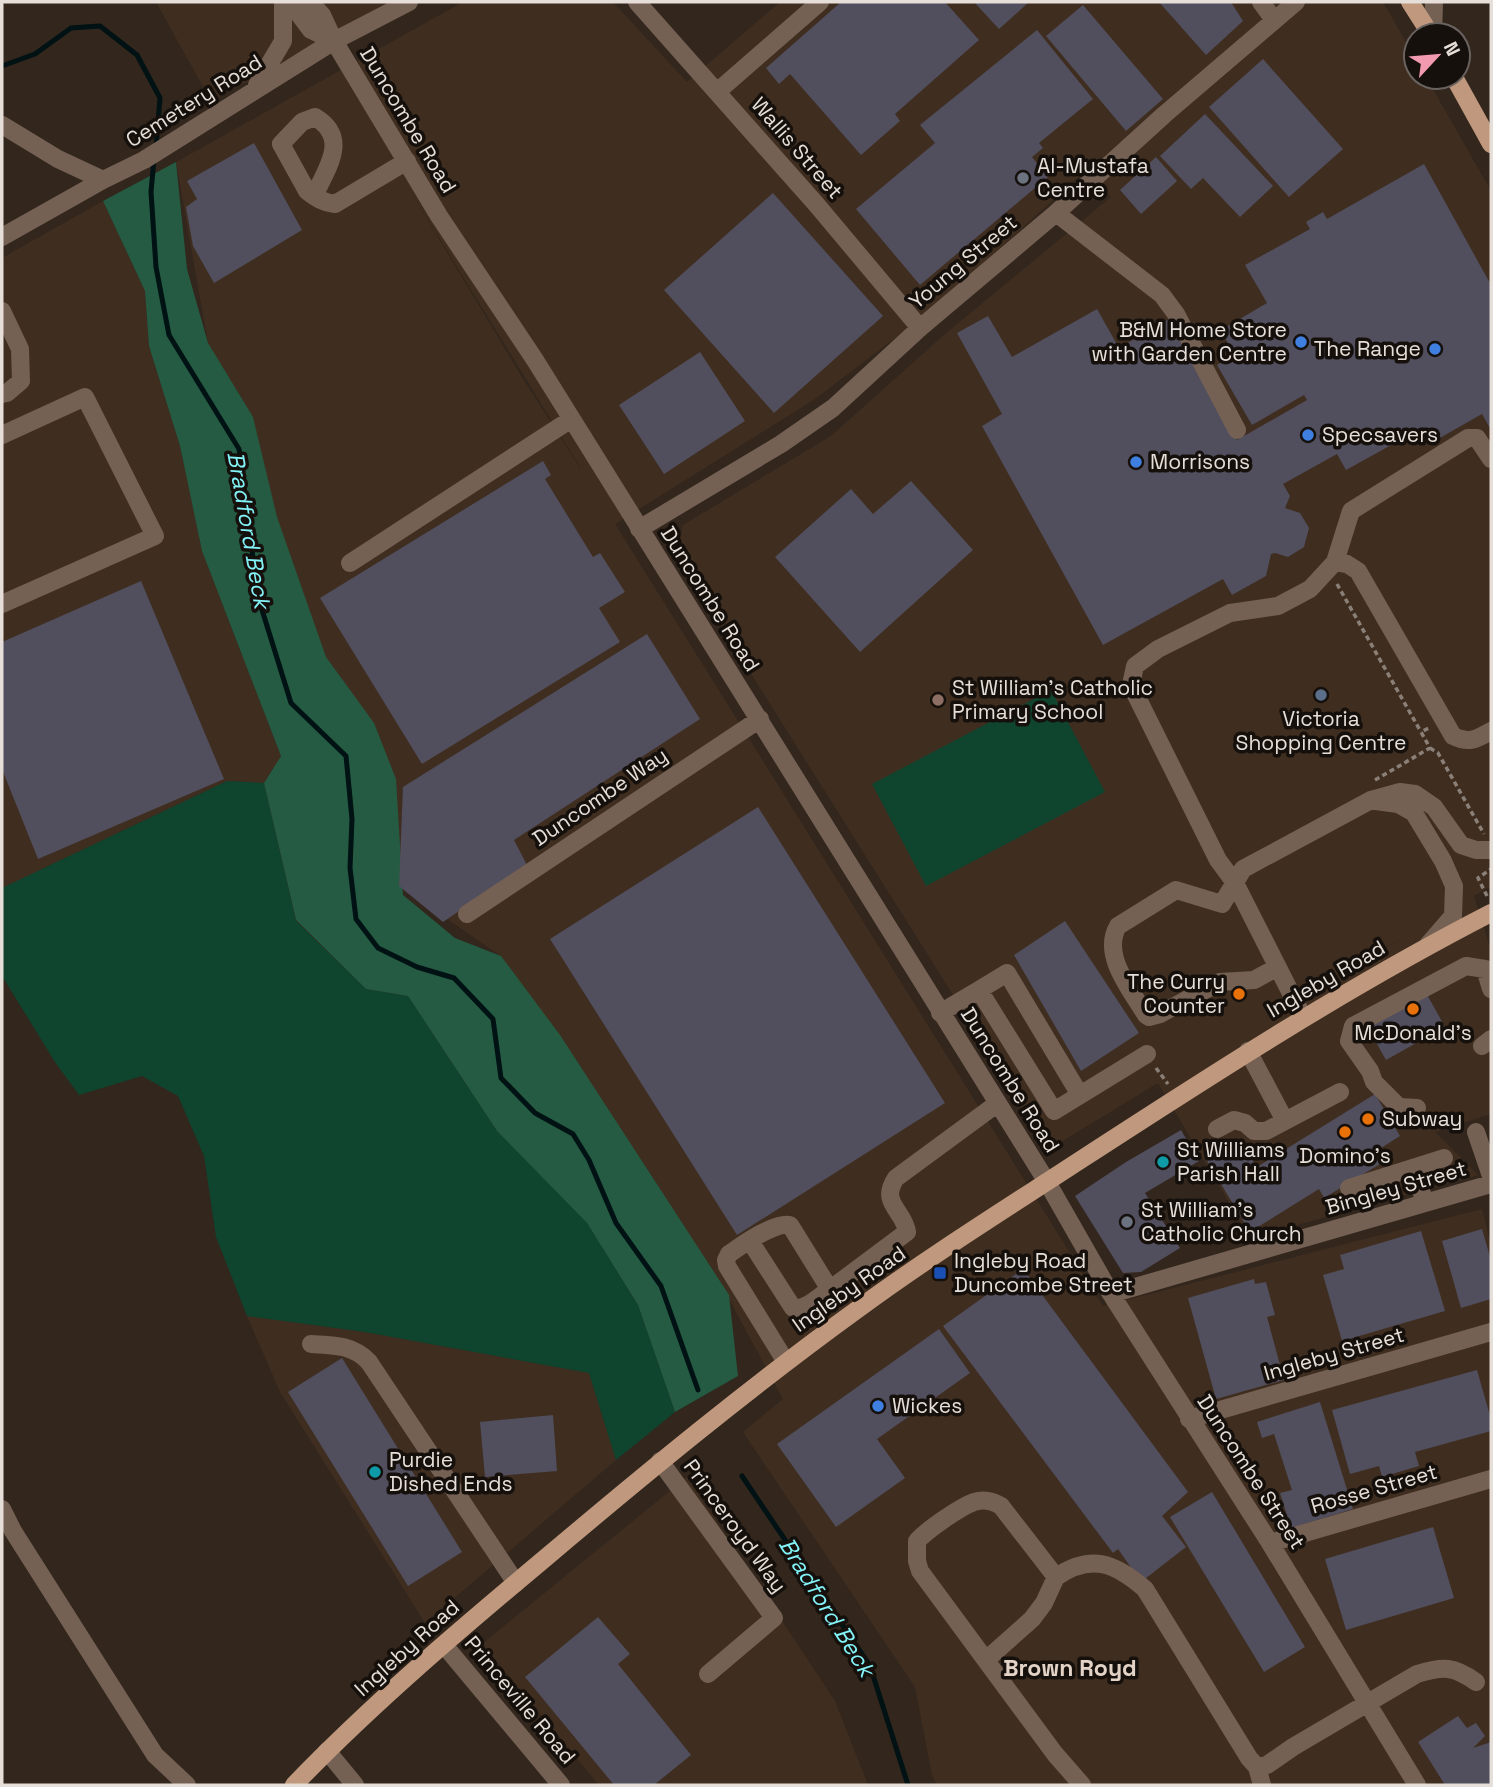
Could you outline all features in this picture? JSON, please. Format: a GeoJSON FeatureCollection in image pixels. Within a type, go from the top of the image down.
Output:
{"type":"FeatureCollection","features":[{"type":"Feature","properties":{"kind":"main road"},"geometry":{"type":"LineString","coordinates":[[1410,2],[1423,21]]}},
{"type":"Feature","properties":{"kind":"main road"},"geometry":{"type":"LineString","coordinates":[[1463,91],[1488,131]]}},
{"type":"Feature","properties":{"kind":"main road","name":"Ingleby Road"},"geometry":{"type":"LineString","coordinates":[[294,1785],[327,1751],[444,1645],[660,1461],[862,1306],[1248,1051],[1428,945],[1491,914]]}},
{"type":"Feature","properties":{"kind":"street"},"geometry":{"type":"LineString","coordinates":[[254,91],[283,41],[283,2]]}},
{"type":"Feature","properties":{"kind":"street"},"geometry":{"type":"LineString","coordinates":[[289,2],[312,30],[334,41]]}},
{"type":"Feature","properties":{"kind":"street","name":"Duncombe Road"},"geometry":{"type":"LineString","coordinates":[[310,2],[322,15],[334,41],[439,216],[535,360],[1047,1182]]}},
{"type":"Feature","properties":{"kind":"street","name":"Cemetery Road"},"geometry":{"type":"LineString","coordinates":[[2,237],[144,160],[334,41],[409,2]]}},
{"type":"Feature","properties":{"kind":"street","name":"Wallis Street"},"geometry":{"type":"LineString","coordinates":[[637,2],[718,91],[920,328]]}},
{"type":"Feature","properties":{"kind":"street"},"geometry":{"type":"LineString","coordinates":[[718,91],[820,2]]}},
{"type":"Feature","properties":{"kind":"street"},"geometry":{"type":"LineString","coordinates":[[1261,2],[1274,20]]}},
{"type":"Feature","properties":{"kind":"street","name":"Young Street"},"geometry":{"type":"LineString","coordinates":[[639,529],[780,444],[833,408],[920,328],[1056,213],[1165,114],[1296,2]]}},
{"type":"Feature","properties":{"kind":"street"},"geometry":{"type":"LineString","coordinates":[[1433,21],[1434,2]]}},
{"type":"Feature","properties":{"kind":"street"},"geometry":{"type":"LineString","coordinates":[[2,125],[58,159],[103,180]]}},
{"type":"Feature","properties":{"kind":"street"},"geometry":{"type":"LineString","coordinates":[[314,196],[320,201],[335,204],[407,160]]}},
{"type":"Feature","properties":{"kind":"street"},"geometry":{"type":"LineString","coordinates":[[1056,213],[1162,295],[1176,314],[1237,430]]}},
{"type":"Feature","properties":{"kind":"street"},"geometry":{"type":"LineString","coordinates":[[2,311],[20,349],[21,381],[2,394]]}},
{"type":"Feature","properties":{"kind":"street"},"geometry":{"type":"LineString","coordinates":[[2,435],[85,397],[155,536],[2,604]]}},
{"type":"Feature","properties":{"kind":"street"},"geometry":{"type":"LineString","coordinates":[[350,563],[570,420]]}},
{"type":"Feature","properties":{"kind":"street"},"geometry":{"type":"LineString","coordinates":[[1303,1017],[1235,883],[1218,860],[1131,685],[1135,666],[1158,649],[1230,613],[1278,606],[1310,589],[1330,568],[1350,511],[1468,438],[1477,439],[1491,459]]}},
{"type":"Feature","properties":{"kind":"street"},"geometry":{"type":"LineString","coordinates":[[1330,568],[1347,564],[1358,571],[1453,736],[1464,741],[1474,741],[1491,731]]}},
{"type":"Feature","properties":{"kind":"street","name":"Duncombe Way"},"geometry":{"type":"LineString","coordinates":[[467,914],[760,719]]}},
{"type":"Feature","properties":{"kind":"street"},"geometry":{"type":"LineString","coordinates":[[1276,968],[1254,980],[1220,982],[1160,1014],[1149,1017],[1114,960],[1111,947],[1113,934],[1118,926],[1176,890],[1222,904],[1243,869],[1371,800],[1400,792],[1415,794],[1434,807],[1461,845],[1476,850],[1491,850]]}},
{"type":"Feature","properties":{"kind":"street"},"geometry":{"type":"LineString","coordinates":[[1371,800],[1398,804],[1414,813],[1443,861],[1454,886],[1453,916],[1428,945]]}},
{"type":"Feature","properties":{"kind":"street"},"geometry":{"type":"LineString","coordinates":[[1417,1108],[1382,1076],[1370,1071],[1349,1041],[1353,1026],[1466,966],[1485,969],[1491,989]]}},
{"type":"Feature","properties":{"kind":"street"},"geometry":{"type":"LineString","coordinates":[[940,1013],[1007,973],[1080,1096]]}},
{"type":"Feature","properties":{"kind":"street"},"geometry":{"type":"LineString","coordinates":[[979,990],[1054,1111],[1147,1054]]}},
{"type":"Feature","properties":{"kind":"street"},"geometry":{"type":"LineString","coordinates":[[1248,1051],[1285,1121]]}},
{"type":"Feature","properties":{"kind":"street"},"geometry":{"type":"LineString","coordinates":[[1217,1129],[1234,1120],[1245,1123],[1254,1131],[1266,1131],[1340,1092]]}},
{"type":"Feature","properties":{"kind":"street"},"geometry":{"type":"LineString","coordinates":[[750,1241],[793,1308],[799,1309],[808,1304],[907,1232],[890,1200],[891,1186],[896,1178],[998,1103]]}},
{"type":"Feature","properties":{"kind":"street"},"geometry":{"type":"LineString","coordinates":[[1476,1132],[1491,1176]]}},
{"type":"Feature","properties":{"kind":"street"},"geometry":{"type":"LineString","coordinates":[[1349,1188],[1444,1158]]}},
{"type":"Feature","properties":{"kind":"street"},"geometry":{"type":"LineString","coordinates":[[1414,1168],[1425,1203]]}},
{"type":"Feature","properties":{"kind":"street","name":"Duncombe Street"},"geometry":{"type":"LineString","coordinates":[[1047,1182],[1111,1294],[1270,1543],[1417,1785]]}},
{"type":"Feature","properties":{"kind":"street","name":"Bingley Street"},"geometry":{"type":"LineString","coordinates":[[1111,1294],[1491,1184]]}},
{"type":"Feature","properties":{"kind":"street"},"geometry":{"type":"LineString","coordinates":[[786,1362],[727,1266],[729,1254],[778,1226],[790,1225],[831,1288]]}},
{"type":"Feature","properties":{"kind":"street","name":"Ingleby Street"},"geometry":{"type":"LineString","coordinates":[[1189,1419],[1491,1332]]}},
{"type":"Feature","properties":{"kind":"street"},"geometry":{"type":"LineString","coordinates":[[311,1345],[346,1347],[359,1352],[369,1362],[516,1583]]}},
{"type":"Feature","properties":{"kind":"street","name":"Princeroyd Way"},"geometry":{"type":"LineString","coordinates":[[660,1461],[774,1618],[708,1674]]}},
{"type":"Feature","properties":{"kind":"street","name":"Rosse Street"},"geometry":{"type":"LineString","coordinates":[[1270,1543],[1491,1479]]}},
{"type":"Feature","properties":{"kind":"street"},"geometry":{"type":"LineString","coordinates":[[1056,1577],[1009,1514],[993,1502],[973,1502],[917,1541],[920,1571],[1055,1754],[1082,1785]]}},
{"type":"Feature","properties":{"kind":"street"},"geometry":{"type":"LineString","coordinates":[[2,1509],[13,1531],[155,1755],[187,1785]]}},
{"type":"Feature","properties":{"kind":"street"},"geometry":{"type":"LineString","coordinates":[[986,1660],[1032,1619],[1044,1603],[1056,1577],[1088,1562],[1113,1567],[1145,1589],[1257,1767],[1262,1785]]}},
{"type":"Feature","properties":{"kind":"street","name":"Princeville Road"},"geometry":{"type":"LineString","coordinates":[[444,1645],[561,1785]]}},
{"type":"Feature","properties":{"kind":"street"},"geometry":{"type":"LineString","coordinates":[[1257,1767],[1267,1765],[1417,1674],[1436,1668],[1459,1670],[1476,1682]]}},
{"type":"Feature","properties":{"kind":"street"},"geometry":{"type":"LineString","coordinates":[[327,1751],[355,1785]]}},
{"type":"Feature","properties":{"kind":"path"},"geometry":{"type":"LineString","coordinates":[[1330,568],[1332,589],[1338,583],[1430,748],[1438,753],[1485,835],[1490,835]]}},
{"type":"Feature","properties":{"kind":"path"},"geometry":{"type":"LineString","coordinates":[[1421,732],[1444,720]]}},
{"type":"Feature","properties":{"kind":"path"},"geometry":{"type":"LineString","coordinates":[[1371,800],[1368,784],[1430,748]]}},
{"type":"Feature","properties":{"kind":"path"},"geometry":{"type":"LineString","coordinates":[[1491,869],[1478,878],[1491,904]]}},
{"type":"Feature","properties":{"kind":"path"},"geometry":{"type":"LineString","coordinates":[[1147,1054],[1178,1097]]}},
{"type":"Feature","properties":{"kind":"shaded area"},"geometry":{"type":"Polygon","coordinates":[[[156,2],[397,2],[211,101],[156,2]]]}},
{"type":"Feature","properties":{"kind":"shaded area"},"geometry":{"type":"Polygon","coordinates":[[[463,2],[613,2],[687,82],[780,2],[1383,2],[1402,35],[1402,91],[1434,91],[1491,191],[1491,886],[1474,896],[1491,951],[1491,1114],[1435,1132],[1478,1175],[1250,1238],[1158,1083],[1046,1151],[950,990],[677,556],[683,525],[831,436],[945,334],[1111,197],[1086,170],[932,310],[815,399],[615,524],[1103,1306],[1482,1209],[1491,1245],[1491,1785],[937,1785],[932,1775],[915,1687],[743,1432],[783,1399],[730,1301],[501,956],[399,886],[208,343],[176,162],[463,2]],[[406,184],[520,374],[580,467],[406,184]],[[1412,932],[1370,956],[1284,1008],[1412,932]]]}},
{"type":"Feature","properties":{"kind":"shaded area"},"geometry":{"type":"Polygon","coordinates":[[[103,201],[145,291],[149,346],[180,446],[202,551],[281,756],[264,783],[227,781],[2,888],[2,258],[103,201]]]}},
{"type":"Feature","properties":{"kind":"shaded area"},"geometry":{"type":"Polygon","coordinates":[[[247,1316],[365,1332],[589,1373],[616,1460],[425,1623],[280,1392],[247,1316]]]}},
{"type":"Feature","properties":{"kind":"shaded area"},"geometry":{"type":"Polygon","coordinates":[[[687,1477],[835,1701],[868,1785],[599,1785],[482,1644],[687,1477]]]}},
{"type":"Feature","properties":{"kind":"green space"},"geometry":{"type":"Polygon","coordinates":[[[176,162],[187,269],[208,343],[253,417],[277,517],[326,657],[374,723],[396,779],[403,895],[455,938],[501,956],[560,1035],[729,1295],[738,1376],[675,1412],[638,1305],[587,1223],[497,1131],[408,996],[366,989],[296,920],[264,783],[281,756],[202,551],[180,446],[149,346],[145,291],[103,201],[176,162]]]}},
{"type":"Feature","properties":{"kind":"green space"},"geometry":{"type":"Polygon","coordinates":[[[1051,690],[1105,792],[926,886],[872,784],[1051,690]]]}},
{"type":"Feature","properties":{"kind":"green space"},"geometry":{"type":"Polygon","coordinates":[[[227,781],[264,783],[296,921],[366,989],[408,996],[497,1131],[587,1223],[638,1305],[675,1412],[616,1460],[589,1373],[365,1332],[247,1316],[216,1237],[204,1156],[178,1096],[142,1076],[79,1095],[55,1062],[2,976],[2,888],[227,781]]]}},
{"type":"Feature","properties":{"kind":"building"},"geometry":{"type":"Polygon","coordinates":[[[841,2],[945,2],[979,40],[895,114],[900,121],[861,155],[790,74],[779,84],[766,68],[841,2]]]}},
{"type":"Feature","properties":{"kind":"building"},"geometry":{"type":"Polygon","coordinates":[[[974,2],[1029,2],[999,29],[974,2]]]}},
{"type":"Feature","properties":{"kind":"building"},"geometry":{"type":"Polygon","coordinates":[[[1159,2],[1231,2],[1243,21],[1206,55],[1159,2]]]}},
{"type":"Feature","properties":{"kind":"building"},"geometry":{"type":"Polygon","coordinates":[[[1083,5],[1163,99],[1126,131],[1046,36],[1083,5]]]}},
{"type":"Feature","properties":{"kind":"building"},"geometry":{"type":"Polygon","coordinates":[[[1037,30],[1093,99],[1039,143],[1043,148],[1032,157],[1048,177],[920,285],[856,209],[935,143],[920,125],[1037,30]]]}},
{"type":"Feature","properties":{"kind":"building"},"geometry":{"type":"Polygon","coordinates":[[[1263,59],[1343,149],[1289,197],[1209,107],[1263,59]]]}},
{"type":"Feature","properties":{"kind":"building"},"geometry":{"type":"Polygon","coordinates":[[[1205,114],[1273,186],[1240,217],[1203,178],[1191,189],[1160,156],[1205,114]]]}},
{"type":"Feature","properties":{"kind":"building"},"geometry":{"type":"Polygon","coordinates":[[[254,143],[302,230],[214,283],[193,246],[186,207],[197,199],[187,181],[254,143]]]}},
{"type":"Feature","properties":{"kind":"building"},"geometry":{"type":"Polygon","coordinates":[[[1156,157],[1177,181],[1141,214],[1120,190],[1156,157]]]}},
{"type":"Feature","properties":{"kind":"building"},"geometry":{"type":"Polygon","coordinates":[[[1424,164],[1491,285],[1491,430],[1482,414],[1431,443],[1422,428],[1346,470],[1337,454],[1283,484],[1290,496],[1285,508],[1300,513],[1309,528],[1304,547],[1288,557],[1271,554],[1266,576],[1232,595],[1223,579],[1103,645],[982,426],[1002,414],[957,333],[988,316],[1012,357],[1097,309],[1119,348],[1169,319],[1237,440],[1307,400],[1304,395],[1252,425],[1217,365],[1234,355],[1221,330],[1267,303],[1245,265],[1310,229],[1306,222],[1323,212],[1327,219],[1424,164]]]}},
{"type":"Feature","properties":{"kind":"building"},"geometry":{"type":"Polygon","coordinates":[[[773,193],[883,316],[774,413],[664,290],[773,193]]]}},
{"type":"Feature","properties":{"kind":"building"},"geometry":{"type":"Polygon","coordinates":[[[700,352],[745,421],[664,474],[619,405],[700,352]]]}},
{"type":"Feature","properties":{"kind":"building"},"geometry":{"type":"Polygon","coordinates":[[[543,461],[551,475],[545,479],[593,557],[600,553],[625,592],[599,608],[620,642],[422,764],[320,598],[543,461]]]}},
{"type":"Feature","properties":{"kind":"building"},"geometry":{"type":"Polygon","coordinates":[[[911,481],[973,550],[860,652],[775,557],[851,489],[873,514],[911,481]]]}},
{"type":"Feature","properties":{"kind":"building"},"geometry":{"type":"Polygon","coordinates":[[[141,581],[224,779],[38,859],[2,769],[2,642],[141,581]]]}},
{"type":"Feature","properties":{"kind":"building"},"geometry":{"type":"Polygon","coordinates":[[[647,634],[700,719],[514,840],[527,865],[443,922],[399,886],[403,787],[647,634]]]}},
{"type":"Feature","properties":{"kind":"building"},"geometry":{"type":"Polygon","coordinates":[[[758,807],[945,1103],[737,1235],[550,939],[758,807]]]}},
{"type":"Feature","properties":{"kind":"building"},"geometry":{"type":"Polygon","coordinates":[[[1065,921],[1139,1033],[1081,1071],[1014,955],[1065,921]]]}},
{"type":"Feature","properties":{"kind":"building","name":"McDonald's"},"geometry":{"type":"Polygon","coordinates":[[[1425,991],[1445,1027],[1386,1060],[1372,1035],[1360,1041],[1354,1030],[1425,991]]]}},
{"type":"Feature","properties":{"kind":"building"},"geometry":{"type":"Polygon","coordinates":[[[1375,1094],[1400,1136],[1373,1153],[1380,1164],[1324,1198],[1319,1189],[1250,1232],[1207,1161],[1240,1141],[1257,1167],[1375,1094]]]}},
{"type":"Feature","properties":{"kind":"building","name":"St William's Catholic Church"},"geometry":{"type":"Polygon","coordinates":[[[1181,1130],[1199,1161],[1145,1193],[1180,1248],[1141,1272],[1123,1273],[1075,1196],[1181,1130]]]}},
{"type":"Feature","properties":{"kind":"building"},"geometry":{"type":"Polygon","coordinates":[[[1482,1229],[1491,1260],[1491,1299],[1461,1308],[1442,1241],[1482,1229]]]}},
{"type":"Feature","properties":{"kind":"building"},"geometry":{"type":"Polygon","coordinates":[[[1421,1231],[1445,1311],[1342,1341],[1323,1275],[1344,1269],[1340,1255],[1421,1231]]]}},
{"type":"Feature","properties":{"kind":"building"},"geometry":{"type":"Polygon","coordinates":[[[1023,1269],[1188,1492],[1162,1516],[1186,1547],[1141,1582],[1118,1549],[1113,1553],[943,1326],[1023,1269]]]}},
{"type":"Feature","properties":{"kind":"building"},"geometry":{"type":"Polygon","coordinates":[[[1254,1279],[1255,1284],[1266,1282],[1275,1315],[1267,1317],[1284,1380],[1216,1399],[1188,1298],[1254,1279]]]}},
{"type":"Feature","properties":{"kind":"building","name":"Wickes"},"geometry":{"type":"Polygon","coordinates":[[[939,1329],[970,1373],[877,1439],[905,1478],[836,1527],[777,1444],[939,1329]]]}},
{"type":"Feature","properties":{"kind":"building","name":"Purdie Dished Ends"},"geometry":{"type":"Polygon","coordinates":[[[342,1358],[462,1552],[408,1586],[288,1392],[342,1358]]]}},
{"type":"Feature","properties":{"kind":"building"},"geometry":{"type":"Polygon","coordinates":[[[1477,1370],[1491,1419],[1491,1431],[1415,1452],[1419,1466],[1382,1477],[1379,1466],[1350,1474],[1332,1410],[1477,1370]]]}},
{"type":"Feature","properties":{"kind":"building"},"geometry":{"type":"Polygon","coordinates":[[[1320,1402],[1353,1509],[1291,1528],[1280,1493],[1292,1490],[1274,1434],[1262,1438],[1257,1422],[1320,1402]]]}},
{"type":"Feature","properties":{"kind":"building"},"geometry":{"type":"Polygon","coordinates":[[[553,1415],[557,1471],[485,1477],[480,1422],[553,1415]]]}},
{"type":"Feature","properties":{"kind":"building"},"geometry":{"type":"Polygon","coordinates":[[[1212,1492],[1305,1647],[1264,1672],[1170,1517],[1212,1492]]]}},
{"type":"Feature","properties":{"kind":"building"},"geometry":{"type":"Polygon","coordinates":[[[1433,1527],[1454,1598],[1346,1630],[1325,1559],[1433,1527]]]}},
{"type":"Feature","properties":{"kind":"building"},"geometry":{"type":"Polygon","coordinates":[[[598,1617],[630,1654],[618,1664],[691,1755],[654,1785],[614,1785],[525,1677],[598,1617]]]}},
{"type":"Feature","properties":{"kind":"building"},"geometry":{"type":"Polygon","coordinates":[[[1458,1716],[1467,1728],[1476,1723],[1485,1736],[1473,1748],[1491,1742],[1491,1785],[1445,1785],[1418,1742],[1458,1716]]]}},
{"type":"Feature","properties":{"kind":"waterway"},"geometry":{"type":"LineString","coordinates":[[2,66],[35,54],[71,28],[100,26],[137,55],[160,98],[156,146]]}},
{"type":"Feature","properties":{"kind":"waterway","name":"Bradford Beck"},"geometry":{"type":"LineString","coordinates":[[154,159],[151,192],[156,267],[169,335],[239,449],[258,597],[291,703],[346,756],[352,819],[350,868],[356,919],[378,948],[417,967],[454,978],[493,1019],[501,1078],[535,1113],[573,1134],[589,1160],[616,1223],[661,1286],[698,1390]]}},
{"type":"Feature","properties":{"kind":"waterway","name":"Bradford Beck"},"geometry":{"type":"LineString","coordinates":[[742,1476],[870,1666],[908,1785]]}},
{"type":"Feature","properties":{"kind":"place","name":"Al-Mustafa Centre"},"geometry":{"type":"Point","coordinates":[1023,178]}},
{"type":"Feature","properties":{"kind":"place","name":"B&M Home Store with Garden Centre"},"geometry":{"type":"Point","coordinates":[1301,342]}},
{"type":"Feature","properties":{"kind":"place","name":"The Range"},"geometry":{"type":"Point","coordinates":[1435,349]}},
{"type":"Feature","properties":{"kind":"place","name":"Specsavers"},"geometry":{"type":"Point","coordinates":[1308,435]}},
{"type":"Feature","properties":{"kind":"place","name":"Morrisons"},"geometry":{"type":"Point","coordinates":[1136,462]}},
{"type":"Feature","properties":{"kind":"place","name":"Victoria Shopping Centre"},"geometry":{"type":"Point","coordinates":[1321,695]}},
{"type":"Feature","properties":{"kind":"place","name":"St William's Catholic Primary School"},"geometry":{"type":"Point","coordinates":[938,700]}},
{"type":"Feature","properties":{"kind":"place","name":"The Curry Counter"},"geometry":{"type":"Point","coordinates":[1239,994]}},
{"type":"Feature","properties":{"kind":"place","name":"McDonald's"},"geometry":{"type":"Point","coordinates":[1413,1009]}},
{"type":"Feature","properties":{"kind":"place","name":"Subway"},"geometry":{"type":"Point","coordinates":[1368,1119]}},
{"type":"Feature","properties":{"kind":"place","name":"Domino's"},"geometry":{"type":"Point","coordinates":[1345,1132]}},
{"type":"Feature","properties":{"kind":"place","name":"St Williams Parish Hall"},"geometry":{"type":"Point","coordinates":[1163,1162]}},
{"type":"Feature","properties":{"kind":"place","name":"St William's Catholic Church"},"geometry":{"type":"Point","coordinates":[1127,1222]}},
{"type":"Feature","properties":{"kind":"place","name":"Ingleby Road Duncombe Street"},"geometry":{"type":"Point","coordinates":[940,1273]}},
{"type":"Feature","properties":{"kind":"place","name":"Wickes"},"geometry":{"type":"Point","coordinates":[878,1406]}},
{"type":"Feature","properties":{"kind":"place","name":"Purdie Dished Ends"},"geometry":{"type":"Point","coordinates":[375,1472]}},
{"type":"Feature","properties":{"kind":"district","name":"Brown Royd"},"geometry":{"type":"Point","coordinates":[1070,1668]}}]}
